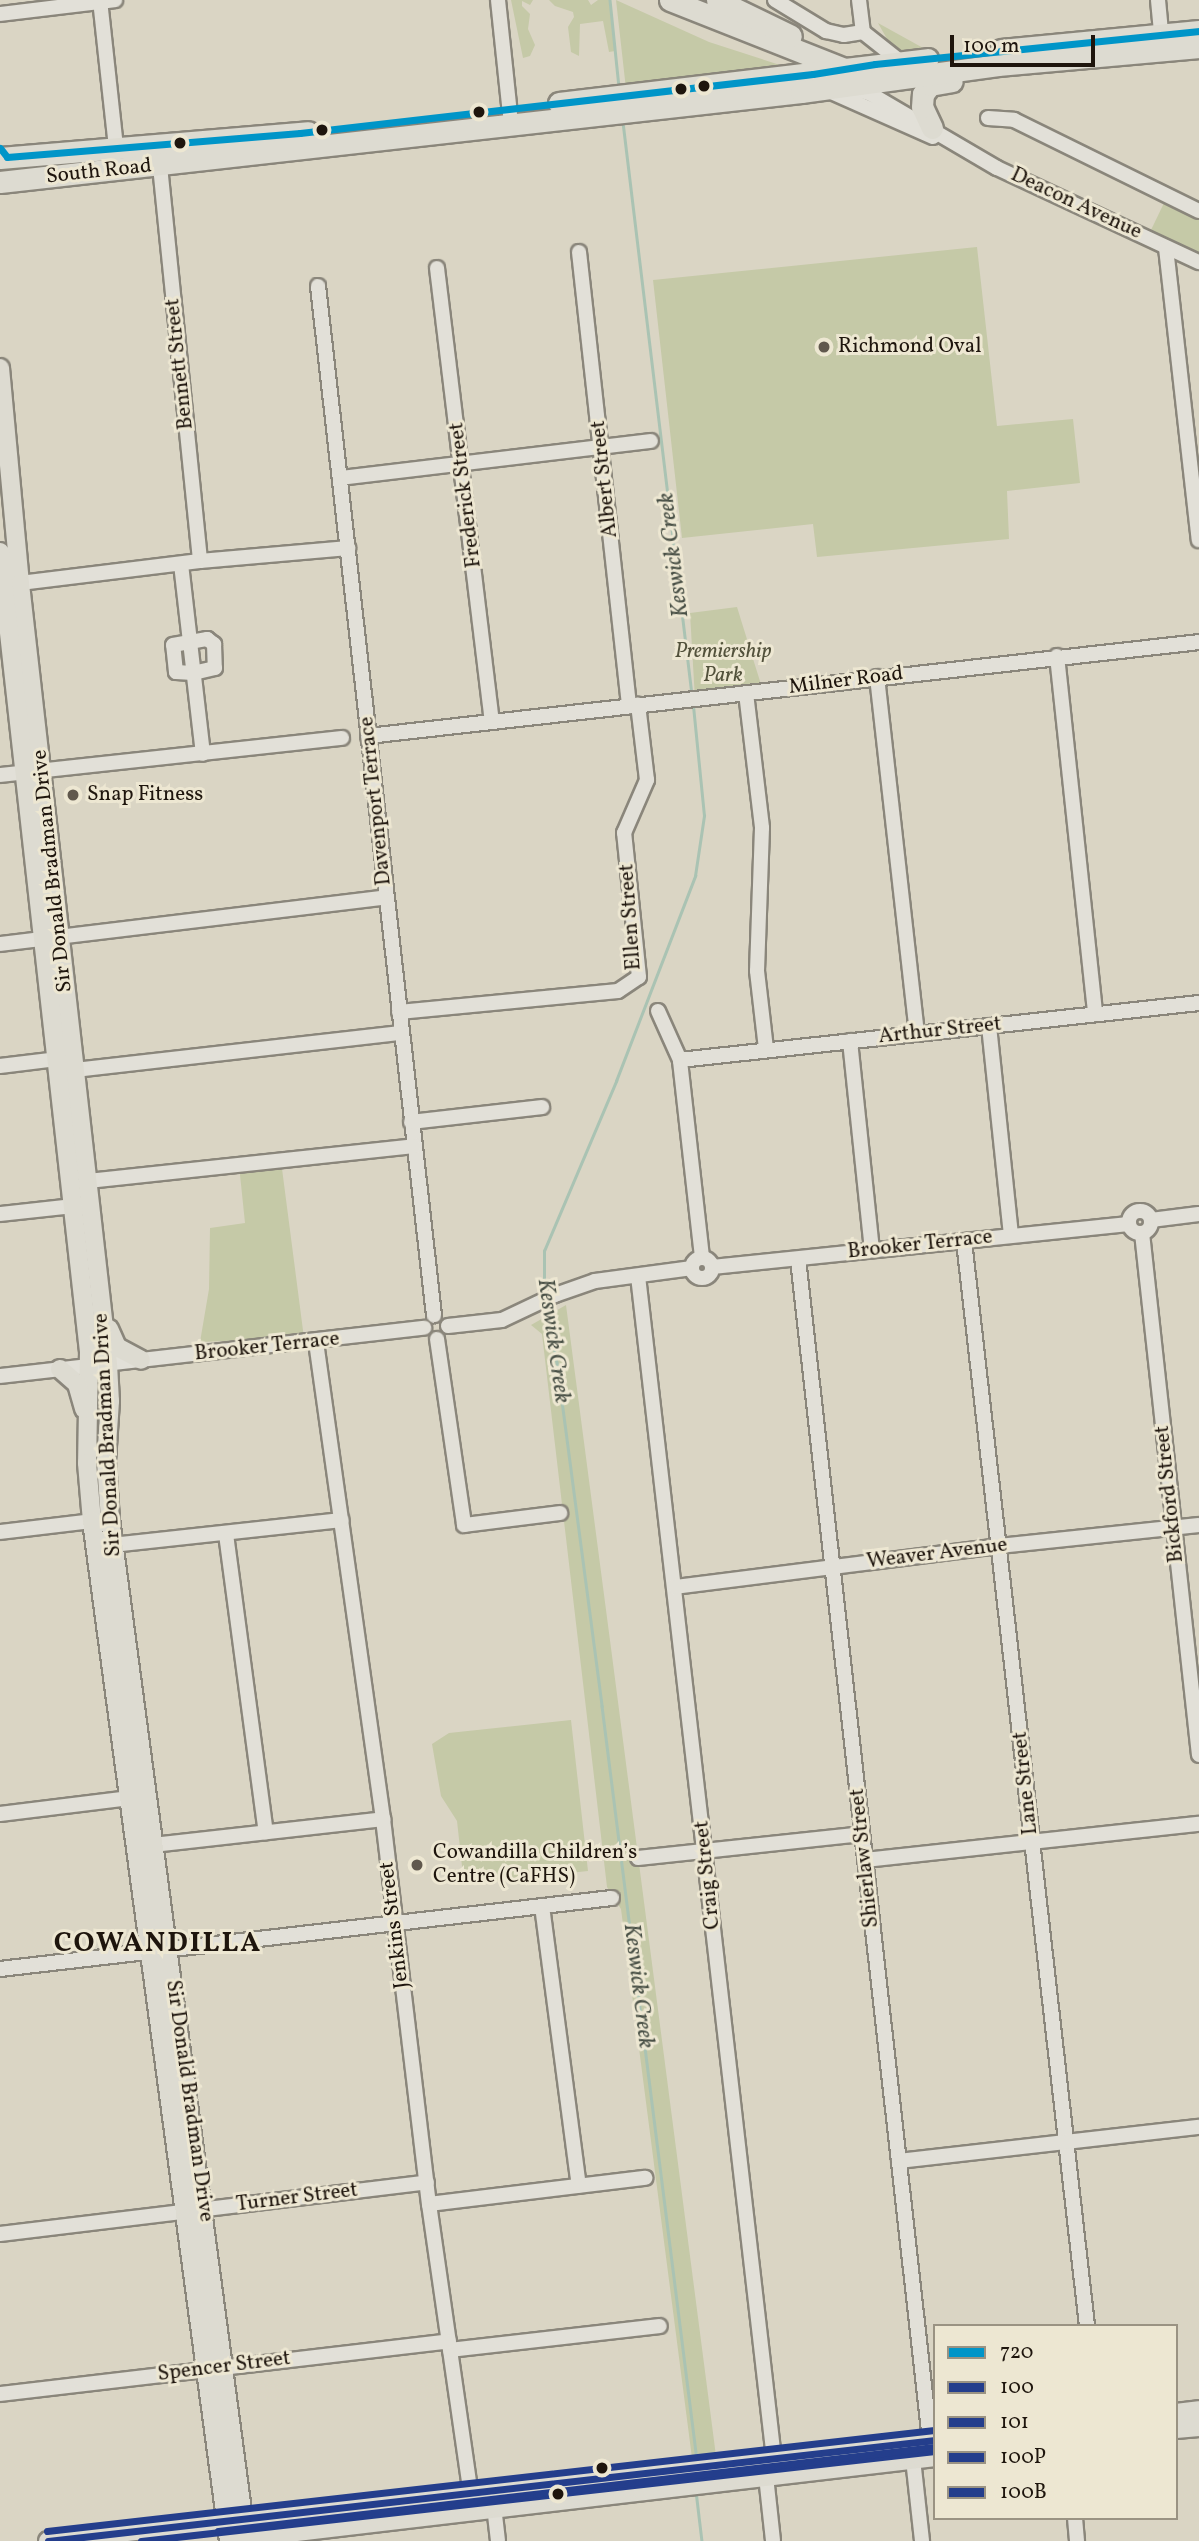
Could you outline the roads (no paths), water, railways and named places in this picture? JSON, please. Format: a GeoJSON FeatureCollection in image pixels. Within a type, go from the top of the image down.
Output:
{"type":"FeatureCollection","features":[{"type":"Feature","properties":{"kind":"highway"},"geometry":{"type":"LineString","coordinates":[[670,0],[830,79]]}},
{"type":"Feature","properties":{"kind":"highway"},"geometry":{"type":"LineString","coordinates":[[717,0],[807,44],[878,72]]}},
{"type":"Feature","properties":{"kind":"highway","name":"South Road"},"geometry":{"type":"LineString","coordinates":[[0,182],[160,166],[510,116],[878,72],[999,65],[1162,43],[1199,31]]}},
{"type":"Feature","properties":{"kind":"highway","name":"South Road"},"geometry":{"type":"LineString","coordinates":[[878,72],[901,62],[1162,43],[1199,47]]}},
{"type":"Feature","properties":{"kind":"highway"},"geometry":{"type":"LineString","coordinates":[[932,128],[922,104],[927,88],[935,83],[981,78],[999,65]]}},
{"type":"Feature","properties":{"kind":"highway","name":"South Road"},"geometry":{"type":"LineString","coordinates":[[2,154],[116,148],[510,116]]}},
{"type":"Feature","properties":{"kind":"highway"},"geometry":{"type":"LineString","coordinates":[[0,197],[22,187],[73,176]]}},
{"type":"Feature","properties":{"kind":"main road","name":"Sir Donald Bradman Drive"},"geometry":{"type":"LineString","coordinates":[[0,368],[12,584],[33,772],[60,935],[72,1205],[89,1365],[86,1423],[195,2212],[225,2368],[238,2466],[235,2519]]}},
{"type":"Feature","properties":{"kind":"main road","name":"Sir Donald Bradman Drive"},"geometry":{"type":"LineString","coordinates":[[0,551],[12,584]]}},
{"type":"Feature","properties":{"kind":"main road","name":"Sir Donald Bradman Drive"},"geometry":{"type":"LineString","coordinates":[[33,772],[42,939],[88,1181],[108,1364],[110,1401],[101,1520]]}},
{"type":"Feature","properties":{"kind":"main road"},"geometry":{"type":"LineString","coordinates":[[102,1310],[117,1347],[141,1360]]}},
{"type":"Feature","properties":{"kind":"main road"},"geometry":{"type":"LineString","coordinates":[[60,1369],[77,1384],[86,1423]]}},
{"type":"Feature","properties":{"kind":"main road","name":"Sir Donald Bradman Drive"},"geometry":{"type":"LineString","coordinates":[[195,2212],[206,2370],[235,2519],[243,2539]]}},
{"type":"Feature","properties":{"kind":"main road"},"geometry":{"type":"LineString","coordinates":[[1178,2413],[1199,2410]]}},
{"type":"Feature","properties":{"kind":"main road"},"geometry":{"type":"LineString","coordinates":[[1178,2429],[1199,2427]]}},
{"type":"Feature","properties":{"kind":"main road"},"geometry":{"type":"LineString","coordinates":[[48,2541],[111,2538],[274,2515],[493,2498],[933,2448]]}},
{"type":"Feature","properties":{"kind":"main road"},"geometry":{"type":"LineString","coordinates":[[238,2466],[253,2505],[274,2515]]}},
{"type":"Feature","properties":{"kind":"main road"},"geometry":{"type":"LineString","coordinates":[[243,2539],[319,2535],[472,2500]]}},
{"type":"Feature","properties":{"kind":"street"},"geometry":{"type":"LineString","coordinates":[[498,0],[510,116]]}},
{"type":"Feature","properties":{"kind":"street"},"geometry":{"type":"LineString","coordinates":[[775,0],[826,31],[844,34],[863,32],[901,62]]}},
{"type":"Feature","properties":{"kind":"street"},"geometry":{"type":"LineString","coordinates":[[859,0],[863,32]]}},
{"type":"Feature","properties":{"kind":"street"},"geometry":{"type":"LineString","coordinates":[[1158,0],[1162,43]]}},
{"type":"Feature","properties":{"kind":"street"},"geometry":{"type":"LineString","coordinates":[[0,14],[105,1],[116,148]]}},
{"type":"Feature","properties":{"kind":"street","name":"Deacon Avenue"},"geometry":{"type":"LineString","coordinates":[[830,79],[869,93],[932,128],[954,145]]}},
{"type":"Feature","properties":{"kind":"street","name":"Deacon Avenue"},"geometry":{"type":"LineString","coordinates":[[830,79],[954,145],[1199,262]]}},
{"type":"Feature","properties":{"kind":"street"},"geometry":{"type":"LineString","coordinates":[[988,118],[1014,120],[1199,211]]}},
{"type":"Feature","properties":{"kind":"street","name":"Bennett Street"},"geometry":{"type":"LineString","coordinates":[[160,166],[200,561]]}},
{"type":"Feature","properties":{"kind":"street"},"geometry":{"type":"LineString","coordinates":[[1166,248],[1197,497],[1199,540]]}},
{"type":"Feature","properties":{"kind":"street","name":"Albert Street"},"geometry":{"type":"LineString","coordinates":[[579,252],[634,705]]}},
{"type":"Feature","properties":{"kind":"street","name":"Frederick Street"},"geometry":{"type":"LineString","coordinates":[[437,268],[492,721]]}},
{"type":"Feature","properties":{"kind":"street","name":"Davenport Terrace"},"geometry":{"type":"LineString","coordinates":[[318,286],[434,1315]]}},
{"type":"Feature","properties":{"kind":"street"},"geometry":{"type":"LineString","coordinates":[[340,478],[651,441]]}},
{"type":"Feature","properties":{"kind":"street"},"geometry":{"type":"LineString","coordinates":[[12,584],[200,561],[348,548]]}},
{"type":"Feature","properties":{"kind":"street"},"geometry":{"type":"LineString","coordinates":[[181,564],[203,754]]}},
{"type":"Feature","properties":{"kind":"street"},"geometry":{"type":"LineString","coordinates":[[191,642],[211,641],[216,663],[212,671],[193,673]]}},
{"type":"Feature","properties":{"kind":"street","name":"Milner Road"},"geometry":{"type":"LineString","coordinates":[[368,736],[1199,642]]}},
{"type":"Feature","properties":{"kind":"street"},"geometry":{"type":"LineString","coordinates":[[1057,656],[1095,1014]]}},
{"type":"Feature","properties":{"kind":"street"},"geometry":{"type":"LineString","coordinates":[[877,677],[918,1033]]}},
{"type":"Feature","properties":{"kind":"street"},"geometry":{"type":"LineString","coordinates":[[746,693],[762,828],[757,971],[766,1049]]}},
{"type":"Feature","properties":{"kind":"street","name":"Ellen Street"},"geometry":{"type":"LineString","coordinates":[[399,1012],[618,991],[639,977],[624,833],[647,780],[634,705]]}},
{"type":"Feature","properties":{"kind":"street"},"geometry":{"type":"LineString","coordinates":[[0,775],[342,738]]}},
{"type":"Feature","properties":{"kind":"street"},"geometry":{"type":"LineString","coordinates":[[0,944],[386,897]]}},
{"type":"Feature","properties":{"kind":"street","name":"Arthur Street"},"geometry":{"type":"LineString","coordinates":[[680,1060],[1199,1003]]}},
{"type":"Feature","properties":{"kind":"street"},"geometry":{"type":"LineString","coordinates":[[448,1326],[502,1320],[555,1295],[595,1281],[692,1268],[697,1258],[707,1262],[680,1060],[658,1011]]}},
{"type":"Feature","properties":{"kind":"street"},"geometry":{"type":"LineString","coordinates":[[989,1026],[1011,1235]]}},
{"type":"Feature","properties":{"kind":"street"},"geometry":{"type":"LineString","coordinates":[[0,1066],[66,1064],[401,1032]]}},
{"type":"Feature","properties":{"kind":"street"},"geometry":{"type":"LineString","coordinates":[[850,1041],[872,1250]]}},
{"type":"Feature","properties":{"kind":"street"},"geometry":{"type":"LineString","coordinates":[[411,1122],[542,1107]]}},
{"type":"Feature","properties":{"kind":"street"},"geometry":{"type":"LineString","coordinates":[[88,1181],[414,1146]]}},
{"type":"Feature","properties":{"kind":"street"},"geometry":{"type":"LineString","coordinates":[[0,1214],[91,1204]]}},
{"type":"Feature","properties":{"kind":"street"},"geometry":{"type":"LineString","coordinates":[[1139,1211],[1144,1212],[1151,1220],[1147,1231],[1142,1233],[1131,1230],[1129,1224],[1132,1214],[1139,1211]]}},
{"type":"Feature","properties":{"kind":"street"},"geometry":{"type":"LineString","coordinates":[[1151,1220],[1199,1214]]}},
{"type":"Feature","properties":{"kind":"street","name":"Brooker Terrace"},"geometry":{"type":"LineString","coordinates":[[707,1262],[797,1259],[1129,1224]]}},
{"type":"Feature","properties":{"kind":"street","name":"Bickford Street"},"geometry":{"type":"LineString","coordinates":[[1142,1233],[1199,1755]]}},
{"type":"Feature","properties":{"kind":"street","name":"Lane Street"},"geometry":{"type":"LineString","coordinates":[[964,1241],[1087,2324]]}},
{"type":"Feature","properties":{"kind":"street","name":"Shierlaw Street"},"geometry":{"type":"LineString","coordinates":[[797,1259],[933,2448]]}},
{"type":"Feature","properties":{"kind":"street","name":"Craig Street"},"geometry":{"type":"LineString","coordinates":[[638,1276],[705,1852],[770,2467],[773,2541]]}},
{"type":"Feature","properties":{"kind":"street"},"geometry":{"type":"LineString","coordinates":[[434,1315],[444,1317],[448,1326],[446,1333],[438,1339],[429,1336],[425,1328],[427,1320],[434,1315]]}},
{"type":"Feature","properties":{"kind":"street","name":"Brooker Terrace"},"geometry":{"type":"LineString","coordinates":[[0,1376],[425,1328]]}},
{"type":"Feature","properties":{"kind":"street"},"geometry":{"type":"LineString","coordinates":[[438,1339],[464,1525],[560,1513]]}},
{"type":"Feature","properties":{"kind":"street","name":"Jenkins Street"},"geometry":{"type":"LineString","coordinates":[[316,1342],[383,1819],[426,2182],[472,2500]]}},
{"type":"Feature","properties":{"kind":"street"},"geometry":{"type":"LineString","coordinates":[[0,1532],[101,1520]]}},
{"type":"Feature","properties":{"kind":"street"},"geometry":{"type":"LineString","coordinates":[[104,1546],[342,1520]]}},
{"type":"Feature","properties":{"kind":"street","name":"Weaver Avenue"},"geometry":{"type":"LineString","coordinates":[[675,1587],[999,1546],[1199,1525]]}},
{"type":"Feature","properties":{"kind":"street"},"geometry":{"type":"LineString","coordinates":[[226,1534],[266,1832]]}},
{"type":"Feature","properties":{"kind":"street"},"geometry":{"type":"LineString","coordinates":[[0,1814],[139,1797]]}},
{"type":"Feature","properties":{"kind":"street"},"geometry":{"type":"LineString","coordinates":[[145,1846],[383,1819]]}},
{"type":"Feature","properties":{"kind":"street"},"geometry":{"type":"LineString","coordinates":[[865,1860],[1199,1824]]}},
{"type":"Feature","properties":{"kind":"street"},"geometry":{"type":"LineString","coordinates":[[638,1858],[862,1834]]}},
{"type":"Feature","properties":{"kind":"street"},"geometry":{"type":"LineString","coordinates":[[0,1969],[612,1898]]}},
{"type":"Feature","properties":{"kind":"street"},"geometry":{"type":"LineString","coordinates":[[542,1906],[579,2186]]}},
{"type":"Feature","properties":{"kind":"street"},"geometry":{"type":"LineString","coordinates":[[899,2161],[1199,2127]]}},
{"type":"Feature","properties":{"kind":"street"},"geometry":{"type":"LineString","coordinates":[[429,2204],[645,2178]]}},
{"type":"Feature","properties":{"kind":"street","name":"Turner Street"},"geometry":{"type":"LineString","coordinates":[[0,2234],[426,2182]]}},
{"type":"Feature","properties":{"kind":"street","name":"Spencer Street"},"geometry":{"type":"LineString","coordinates":[[0,2394],[225,2368],[660,2326]]}},
{"type":"Feature","properties":{"kind":"street"},"geometry":{"type":"LineString","coordinates":[[912,2451],[922,2541]]}},
{"type":"Feature","properties":{"kind":"street"},"geometry":{"type":"LineString","coordinates":[[493,2498],[498,2541]]}},
{"type":"Feature","properties":{"kind":"street"},"geometry":{"type":"LineString","coordinates":[[1075,2520],[1077,2541]]}},
{"type":"Feature","properties":{"kind":"waterway","name":"Keswick Creek"},"geometry":{"type":"LineString","coordinates":[[610,0],[619,87]]}},
{"type":"Feature","properties":{"kind":"waterway","name":"Keswick Creek"},"geometry":{"type":"LineString","coordinates":[[623,122],[692,695]]}},
{"type":"Feature","properties":{"kind":"waterway","name":"Keswick Creek"},"geometry":{"type":"LineString","coordinates":[[544,1294],[544,1251],[616,1081],[695,876],[704,816],[693,705]]}},
{"type":"Feature","properties":{"kind":"waterway","name":"Keswick Creek"},"geometry":{"type":"LineString","coordinates":[[546,1304],[557,1363],[602,1706],[697,2460]]}},
{"type":"Feature","properties":{"kind":"waterway","name":"Keswick Creek"},"geometry":{"type":"LineString","coordinates":[[696,2491],[702,2541]]}},
{"type":"Feature","properties":{"kind":"place","name":"Richmond Oval"},"geometry":{"type":"Point","coordinates":[824,347]}},
{"type":"Feature","properties":{"kind":"place","name":"Snap Fitness"},"geometry":{"type":"Point","coordinates":[73,795]}},
{"type":"Feature","properties":{"kind":"place","name":"Cowandilla Children’s Centre (CaFHS)"},"geometry":{"type":"Point","coordinates":[417,1865]}},
{"type":"Feature","properties":{"kind":"district","name":"COWANDILLA"},"geometry":{"type":"Point","coordinates":[158,1944]}},
{"type":"Feature","properties":{"kind":"park label","name":"Premiership Park"},"geometry":{"type":"Point","coordinates":[723,664]}}]}
